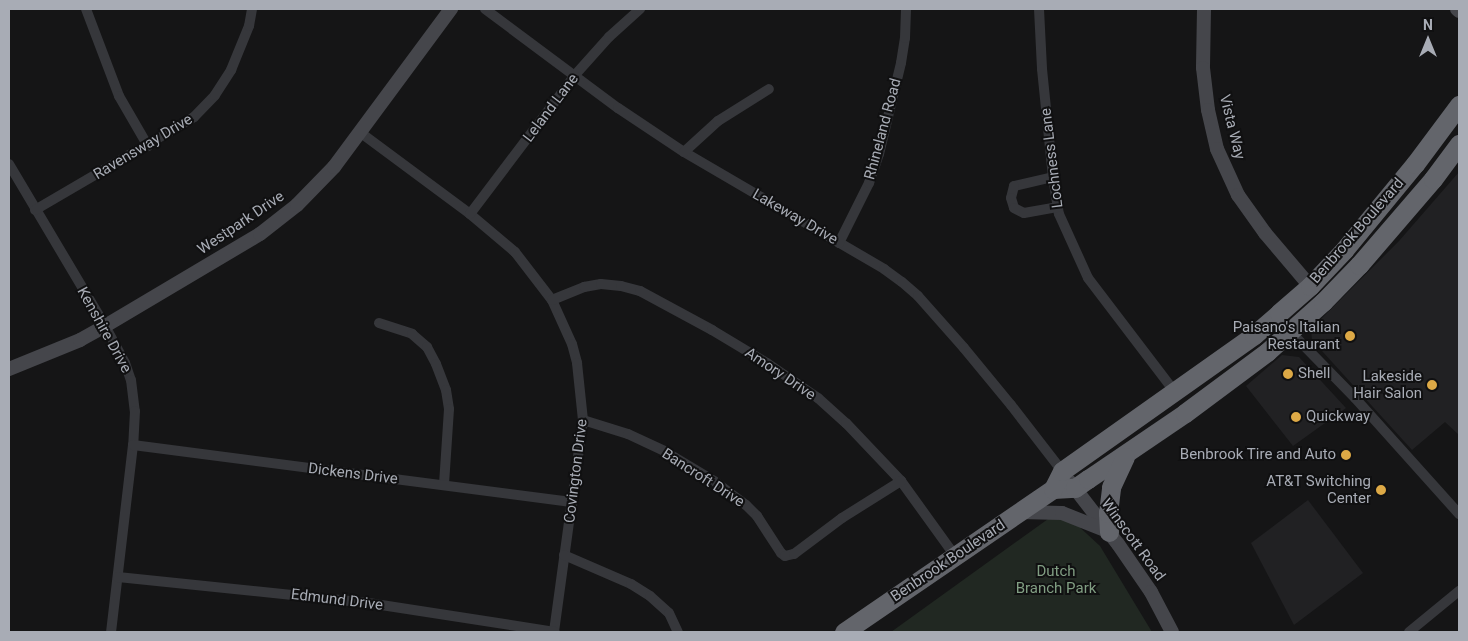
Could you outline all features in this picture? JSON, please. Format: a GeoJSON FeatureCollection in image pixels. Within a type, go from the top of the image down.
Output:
{"type":"FeatureCollection","features":[{"type":"Feature","properties":{"kind":"highway","name":"Benbrook Boulevard"},"geometry":{"type":"LineString","coordinates":[[844,632],[1053,489],[1062,471],[1254,335],[1310,286],[1344,250],[1459,106]]}},
{"type":"Feature","properties":{"kind":"highway","name":"Benbrook Boulevard"},"geometry":{"type":"LineString","coordinates":[[1053,489],[1074,488],[1127,454],[1251,364],[1290,332],[1323,302],[1378,244],[1459,144]]}},
{"type":"Feature","properties":{"kind":"highway"},"geometry":{"type":"LineString","coordinates":[[1109,532],[1111,487],[1127,454]]}},
{"type":"Feature","properties":{"kind":"street"},"geometry":{"type":"LineString","coordinates":[[86,9],[119,96],[148,146]]}},
{"type":"Feature","properties":{"kind":"street","name":"Ravensway Drive"},"geometry":{"type":"LineString","coordinates":[[35,210],[148,146],[194,117],[215,95],[231,70],[249,26],[252,9]]}},
{"type":"Feature","properties":{"kind":"street","name":"Westpark Drive"},"geometry":{"type":"LineString","coordinates":[[9,369],[80,340],[105,326],[260,234],[297,205],[334,167],[451,9]]}},
{"type":"Feature","properties":{"kind":"street","name":"Lakeway Drive"},"geometry":{"type":"LineString","coordinates":[[485,9],[684,152],[884,269],[918,296],[1011,405],[1062,471]]}},
{"type":"Feature","properties":{"kind":"street","name":"Leland Lane"},"geometry":{"type":"LineString","coordinates":[[470,214],[575,75],[609,37],[640,9]]}},
{"type":"Feature","properties":{"kind":"street","name":"Rhineland Road"},"geometry":{"type":"LineString","coordinates":[[839,243],[870,183],[879,154],[901,63],[905,38],[906,9]]}},
{"type":"Feature","properties":{"kind":"street","name":"Lochness Lane"},"geometry":{"type":"LineString","coordinates":[[1040,9],[1042,59],[1053,177],[1058,207],[1073,248],[1088,278],[1174,392]]}},
{"type":"Feature","properties":{"kind":"street","name":"Vista Way"},"geometry":{"type":"LineString","coordinates":[[1204,9],[1204,76],[1208,110],[1221,158],[1238,195],[1265,233],[1310,286]]}},
{"type":"Feature","properties":{"kind":"street"},"geometry":{"type":"LineString","coordinates":[[684,152],[718,121],[769,89]]}},
{"type":"Feature","properties":{"kind":"street","name":"Covington Drive"},"geometry":{"type":"LineString","coordinates":[[360,133],[470,214],[515,252],[552,300],[562,320],[578,364],[583,420],[555,632]]}},
{"type":"Feature","properties":{"kind":"street","name":"Kenshire Drive"},"geometry":{"type":"LineString","coordinates":[[9,164],[105,326],[125,363],[131,380],[135,411],[133,445],[111,632]]}},
{"type":"Feature","properties":{"kind":"street"},"geometry":{"type":"LineString","coordinates":[[1053,177],[1014,186],[1011,198],[1014,208],[1024,213],[1058,207]]}},
{"type":"Feature","properties":{"kind":"street","name":"Amory Drive"},"geometry":{"type":"LineString","coordinates":[[552,300],[584,287],[601,284],[621,286],[640,292],[712,330],[767,363],[818,398],[846,423],[902,481],[955,556]]}},
{"type":"Feature","properties":{"kind":"street"},"geometry":{"type":"LineString","coordinates":[[1275,316],[1355,398],[1459,514]]}},
{"type":"Feature","properties":{"kind":"street"},"geometry":{"type":"LineString","coordinates":[[379,323],[412,334],[426,348],[436,364],[446,390],[449,408],[444,484]]}},
{"type":"Feature","properties":{"kind":"street","name":"Bancroft Drive"},"geometry":{"type":"LineString","coordinates":[[583,420],[628,434],[714,481],[752,510],[785,556],[794,554],[842,518],[902,481]]}},
{"type":"Feature","properties":{"kind":"street","name":"Dickens Drive"},"geometry":{"type":"LineString","coordinates":[[133,445],[337,473],[444,484],[573,502]]}},
{"type":"Feature","properties":{"kind":"street","name":"Winscott Road"},"geometry":{"type":"LineString","coordinates":[[1062,471],[1109,532],[1151,592],[1172,632]]}},
{"type":"Feature","properties":{"kind":"street"},"geometry":{"type":"LineString","coordinates":[[1019,512],[1062,513],[1109,532]]}},
{"type":"Feature","properties":{"kind":"street"},"geometry":{"type":"LineString","coordinates":[[564,555],[631,584],[650,596],[670,613],[678,632]]}},
{"type":"Feature","properties":{"kind":"street","name":"Edmund Drive"},"geometry":{"type":"LineString","coordinates":[[118,577],[362,602],[555,632]]}},
{"type":"Feature","properties":{"kind":"street"},"geometry":{"type":"LineString","coordinates":[[1408,632],[1459,591]]}},
{"type":"Feature","properties":{"kind":"shaded area"},"geometry":{"type":"Polygon","coordinates":[[[1459,172],[1459,435],[1445,422],[1412,450],[1312,340],[1311,329],[1399,241],[1459,172]]]}},
{"type":"Feature","properties":{"kind":"shaded area"},"geometry":{"type":"Polygon","coordinates":[[[1282,355],[1299,357],[1346,408],[1293,446],[1246,386],[1282,355]]]}},
{"type":"Feature","properties":{"kind":"shaded area"},"geometry":{"type":"Polygon","coordinates":[[[1308,500],[1363,573],[1294,625],[1251,543],[1308,500]]]}},
{"type":"Feature","properties":{"kind":"green space","name":"Dutch Branch Park"},"geometry":{"type":"Polygon","coordinates":[[[1055,514],[1074,522],[1100,546],[1152,632],[891,632],[1055,514]]]}},
{"type":"Feature","properties":{"kind":"place","name":"Paisano's Italian Restaurant"},"geometry":{"type":"Point","coordinates":[1350,336]}},
{"type":"Feature","properties":{"kind":"place","name":"Shell"},"geometry":{"type":"Point","coordinates":[1288,374]}},
{"type":"Feature","properties":{"kind":"place","name":"Lakeside Hair Salon"},"geometry":{"type":"Point","coordinates":[1432,385]}},
{"type":"Feature","properties":{"kind":"place","name":"Quickway"},"geometry":{"type":"Point","coordinates":[1296,417]}},
{"type":"Feature","properties":{"kind":"place","name":"Benbrook Tire and Auto"},"geometry":{"type":"Point","coordinates":[1346,455]}},
{"type":"Feature","properties":{"kind":"place","name":"AT&T Switching Center"},"geometry":{"type":"Point","coordinates":[1381,490]}}]}
